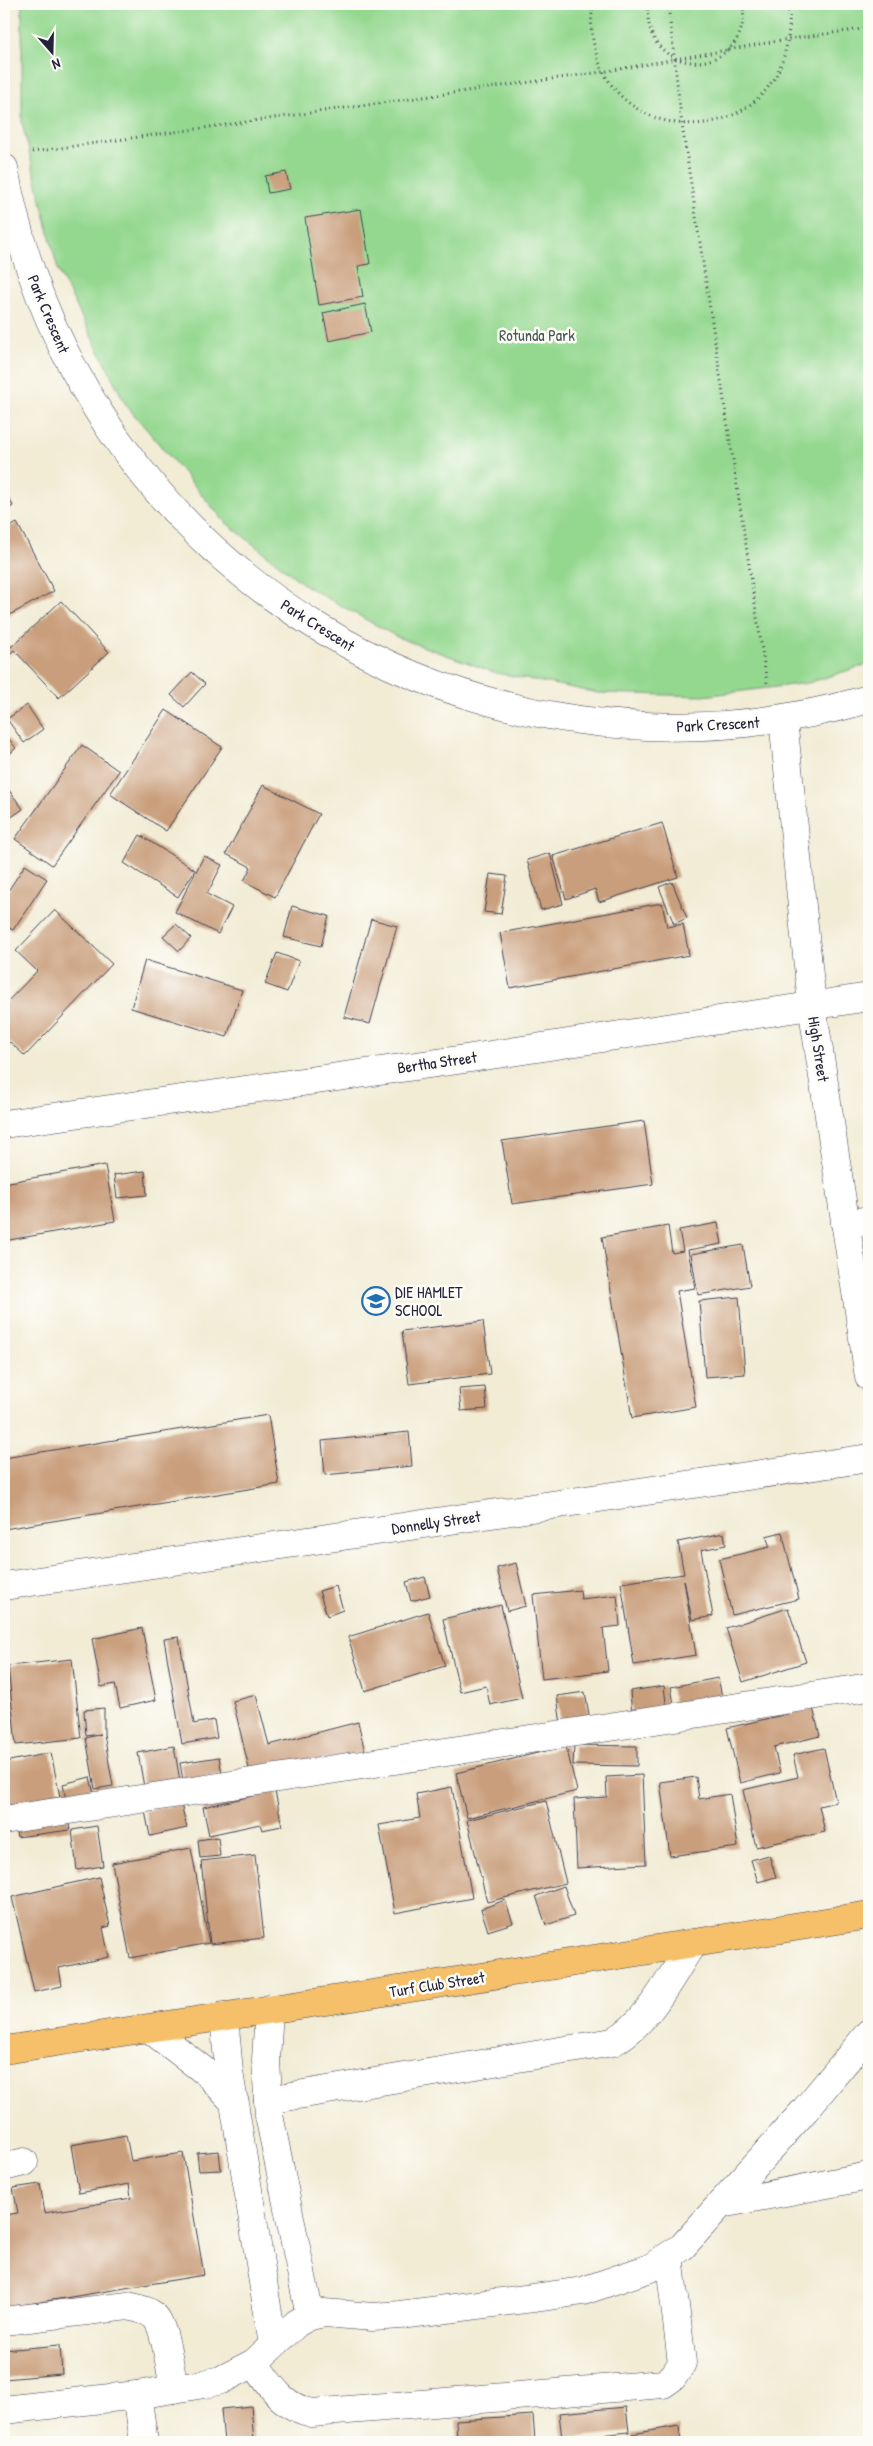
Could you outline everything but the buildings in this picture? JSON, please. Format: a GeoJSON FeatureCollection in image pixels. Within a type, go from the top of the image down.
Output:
{"type":"FeatureCollection","features":[{"type":"Feature","properties":{"kind":"main road","name":"Turf Club Street"},"geometry":{"type":"LineString","coordinates":[[4,2050],[869,1915]]}},
{"type":"Feature","properties":{"kind":"street","name":"Park Crescent"},"geometry":{"type":"LineString","coordinates":[[14,160],[8,210],[36,290],[72,367],[115,439],[169,505],[229,564],[296,615],[370,657],[448,690],[530,713],[614,725],[699,728],[778,720],[869,699]]}},
{"type":"Feature","properties":{"kind":"street","name":"High Street"},"geometry":{"type":"LineString","coordinates":[[778,720],[812,1005],[857,1222],[869,1377]]}},
{"type":"Feature","properties":{"kind":"street","name":"Bertha Street"},"geometry":{"type":"LineString","coordinates":[[4,1124],[449,1061],[869,997]]}},
{"type":"Feature","properties":{"kind":"street","name":"Donnelly Street"},"geometry":{"type":"LineString","coordinates":[[4,1586],[869,1458]]}},
{"type":"Feature","properties":{"kind":"street"},"geometry":{"type":"LineString","coordinates":[[4,1820],[869,1687]]}},
{"type":"Feature","properties":{"kind":"street"},"geometry":{"type":"LineString","coordinates":[[268,2100],[613,2042],[629,2033],[641,2020],[693,1943]]}},
{"type":"Feature","properties":{"kind":"street"},"geometry":{"type":"LineString","coordinates":[[269,2009],[266,2060],[269,2115],[310,2316]]}},
{"type":"Feature","properties":{"kind":"street"},"geometry":{"type":"LineString","coordinates":[[224,2016],[229,2072],[273,2344]]}},
{"type":"Feature","properties":{"kind":"street"},"geometry":{"type":"LineString","coordinates":[[150,2028],[207,2073],[234,2103]]}},
{"type":"Feature","properties":{"kind":"street"},"geometry":{"type":"LineString","coordinates":[[4,2410],[137,2395],[221,2380],[254,2363],[288,2329],[310,2316],[337,2313],[373,2317],[400,2316],[583,2291],[650,2268],[682,2248],[805,2110],[869,2033]]}},
{"type":"Feature","properties":{"kind":"street"},"geometry":{"type":"LineString","coordinates":[[721,2204],[869,2176]]}},
{"type":"Feature","properties":{"kind":"street"},"geometry":{"type":"LineString","coordinates":[[254,2363],[285,2402],[296,2410],[312,2413],[663,2384],[673,2377],[682,2363],[670,2256]]}},
{"type":"Feature","properties":{"kind":"street"},"geometry":{"type":"LineString","coordinates":[[4,2321],[128,2306],[147,2312],[156,2316],[161,2328],[174,2389]]}},
{"type":"Feature","properties":{"kind":"street"},"geometry":{"type":"LineString","coordinates":[[137,2395],[144,2442]]}},
{"type":"Feature","properties":{"kind":"path"},"geometry":{"type":"LineString","coordinates":[[594,4],[592,40],[602,72],[622,99],[650,117],[682,125],[712,123],[740,112],[763,93],[776,74],[789,40],[787,4]]}},
{"type":"Feature","properties":{"kind":"path"},"geometry":{"type":"LineString","coordinates":[[648,4],[647,21],[651,36],[661,50],[675,59],[689,63],[717,58],[729,50],[739,36],[744,21],[743,4]]}},
{"type":"Feature","properties":{"kind":"path"},"geometry":{"type":"LineString","coordinates":[[668,4],[682,125],[778,720]]}},
{"type":"Feature","properties":{"kind":"path"},"geometry":{"type":"LineString","coordinates":[[14,160],[602,72],[869,28]]}},
{"type":"Feature","properties":{"kind":"green space","name":"Rotunda Park"},"geometry":{"type":"Polygon","coordinates":[[[22,4],[869,4],[869,664],[808,683],[703,696],[598,693],[496,673],[397,637],[306,586],[224,521],[126,405],[58,270],[22,123],[22,4]]]}},
{"type":"Feature","properties":{"kind":"place","name":"DIE HAMLET SCHOOL"},"geometry":{"type":"Point","coordinates":[376,1301]}}]}
